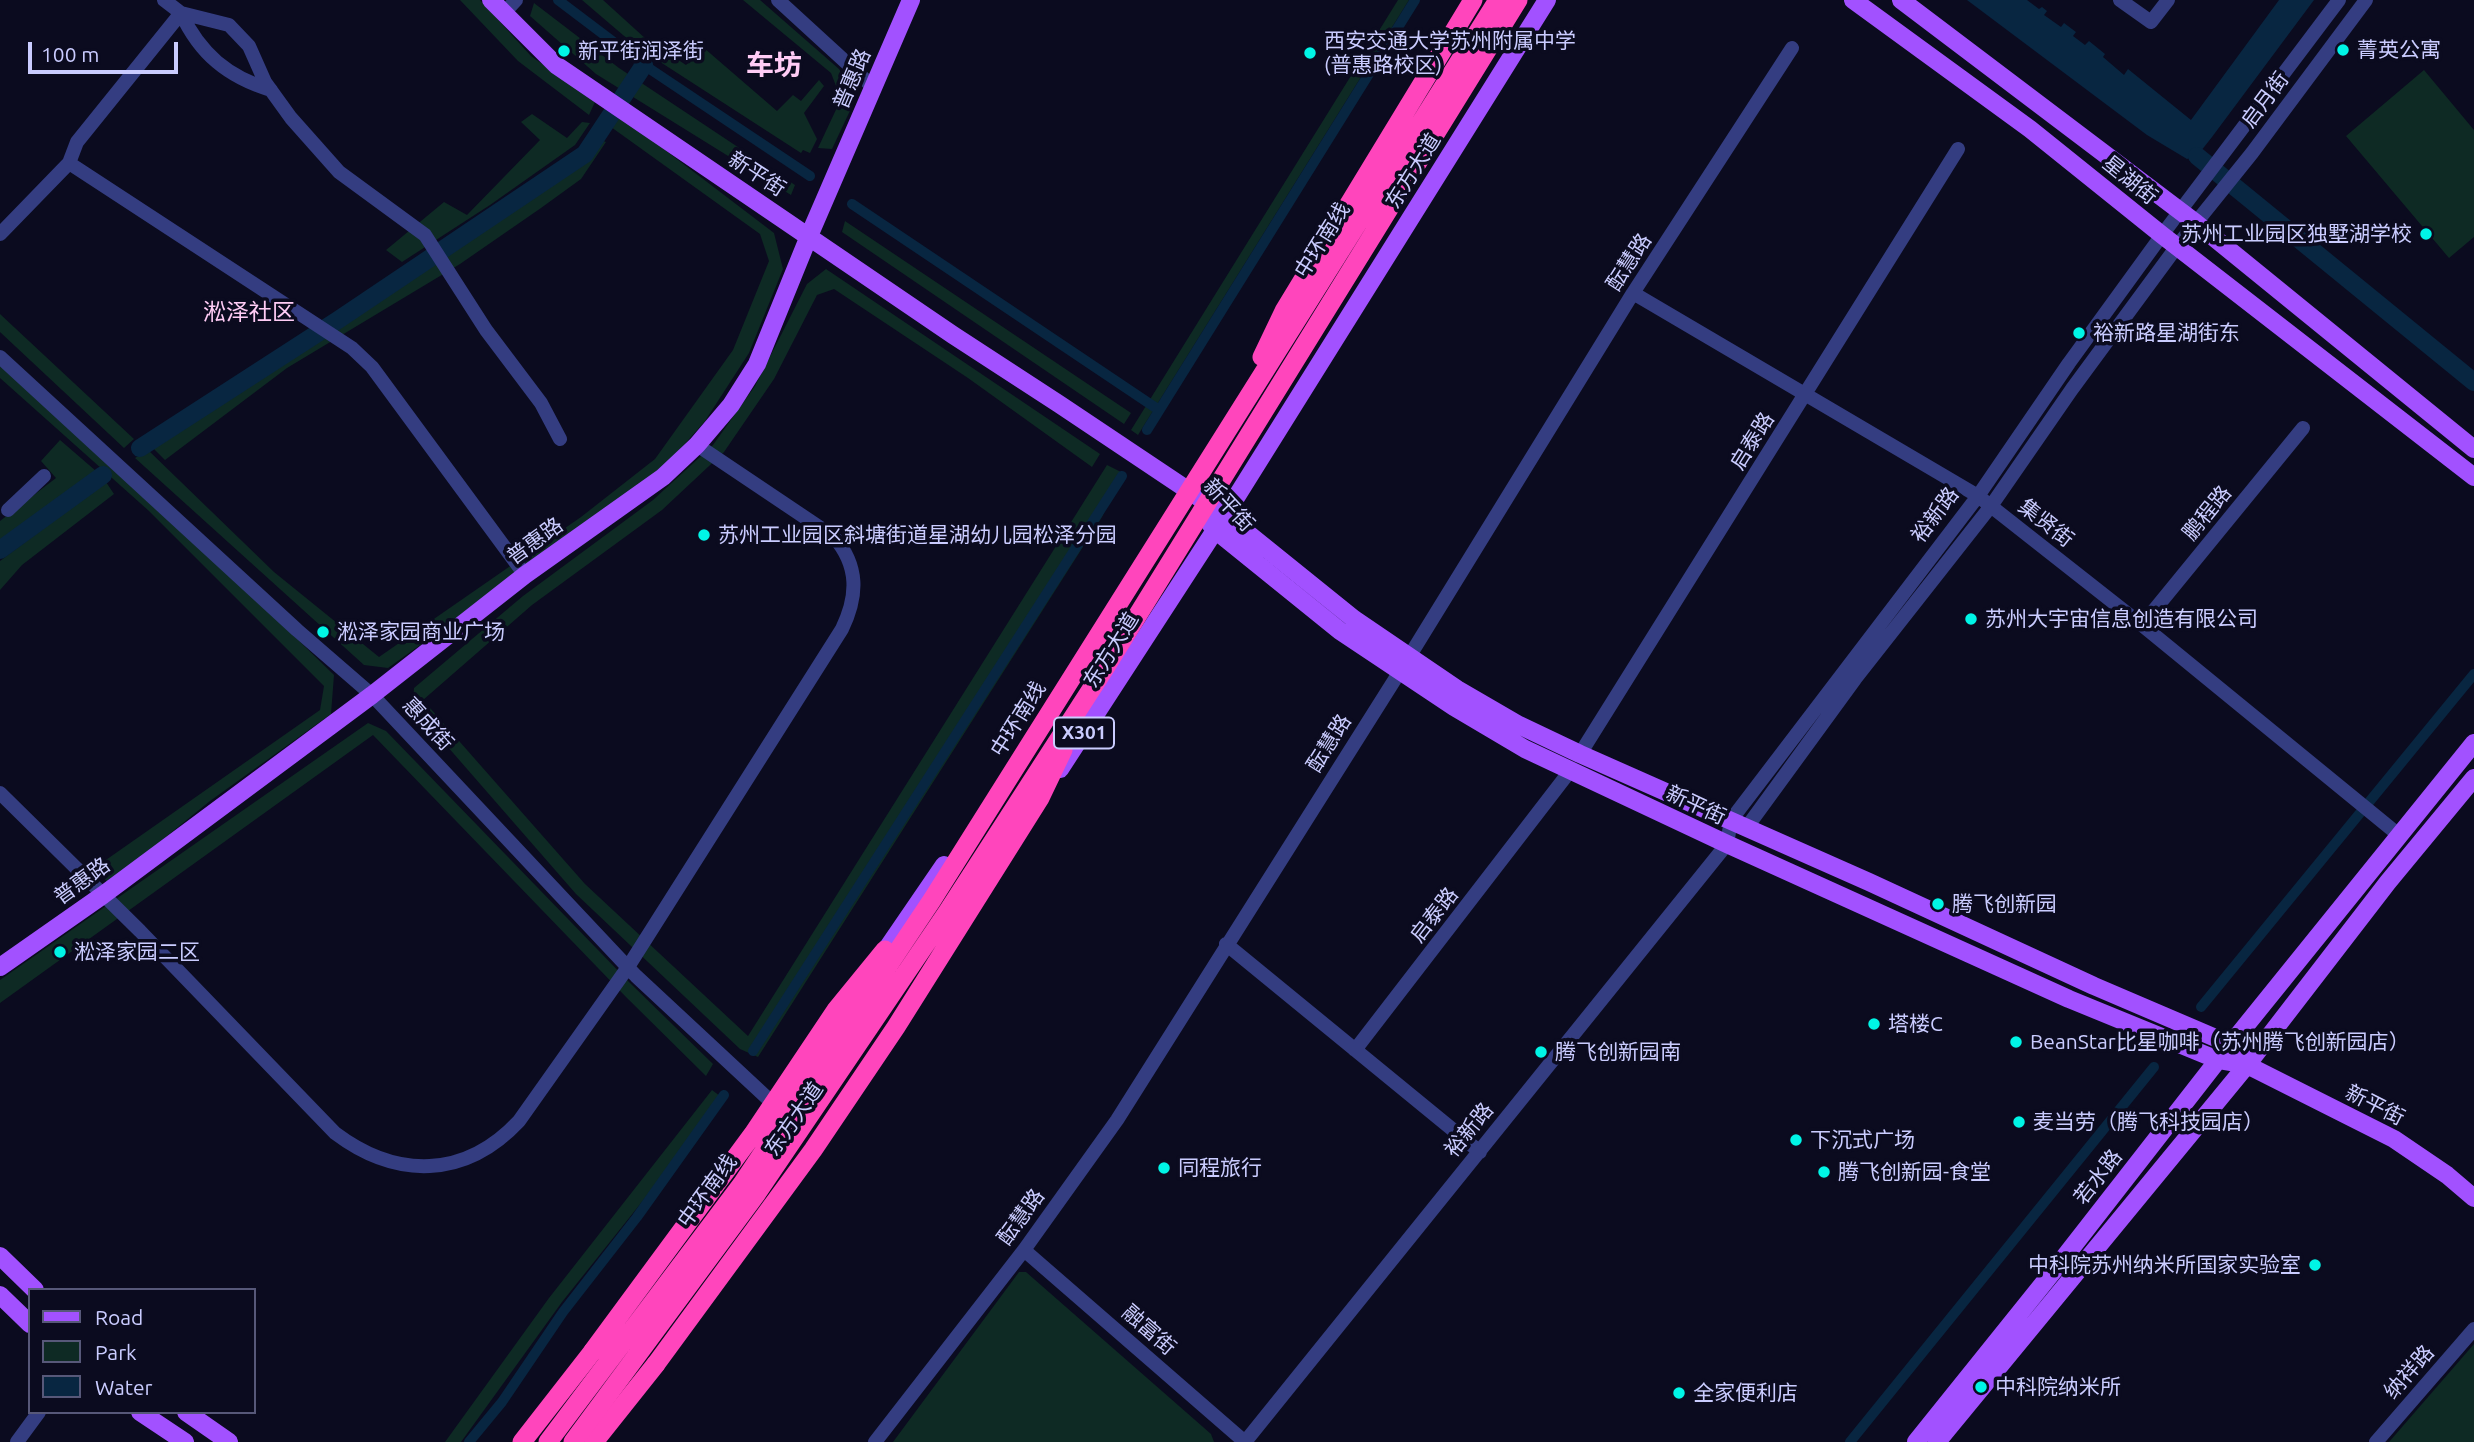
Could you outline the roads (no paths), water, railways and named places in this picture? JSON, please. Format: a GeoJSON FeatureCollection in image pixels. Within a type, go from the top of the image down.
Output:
{"type":"FeatureCollection","features":[{"type":"Feature","properties":{"kind":"highway"},"geometry":{"type":"LineString","coordinates":[[1222,438],[1284,311],[1472,0]]}},
{"type":"Feature","properties":{"kind":"highway","name":"中环南线"},"geometry":{"type":"LineString","coordinates":[[548,1442],[742,1184],[955,865],[1498,0]]}},
{"type":"Feature","properties":{"kind":"highway","name":"中环南线"},"geometry":{"type":"LineString","coordinates":[[573,1442],[757,1193],[948,911],[1105,668],[1518,0]]}},
{"type":"Feature","properties":{"kind":"highway"},"geometry":{"type":"LineString","coordinates":[[594,1442],[656,1364],[813,1150],[896,1027],[1040,798],[1105,668]]}},
{"type":"Feature","properties":{"kind":"highway"},"geometry":{"type":"LineString","coordinates":[[522,1442],[593,1351],[752,1134],[836,1010],[955,865]]}},
{"type":"Feature","properties":{"kind":"main road","name":"普惠路"},"geometry":{"type":"LineString","coordinates":[[0,967],[103,895],[372,695],[525,575],[663,477],[697,445],[731,405],[757,364],[911,0]]}},
{"type":"Feature","properties":{"kind":"main road","name":"东方大道"},"geometry":{"type":"LineString","coordinates":[[533,1442],[634,1309],[778,1109],[960,841],[1183,489],[1482,0]]}},
{"type":"Feature","properties":{"kind":"main road","name":"东方大道"},"geometry":{"type":"LineString","coordinates":[[587,1442],[811,1137],[1105,702],[1547,0]]}},
{"type":"Feature","properties":{"kind":"main road","name":"星湖街"},"geometry":{"type":"LineString","coordinates":[[1853,0],[2030,129],[2474,477]]}},
{"type":"Feature","properties":{"kind":"main road","name":"星湖街"},"geometry":{"type":"LineString","coordinates":[[1901,0],[2196,223],[2474,449]]}},
{"type":"Feature","properties":{"kind":"main road","name":"新平街"},"geometry":{"type":"LineString","coordinates":[[504,4],[556,65],[1183,489],[1340,631],[1580,754],[2094,986],[2232,1045],[2247,1065]]}},
{"type":"Feature","properties":{"kind":"main road","name":"新平街"},"geometry":{"type":"LineString","coordinates":[[1404,664],[1525,749],[2069,999],[2218,1060],[2247,1065],[2394,1139],[2447,1175],[2474,1198]]}},
{"type":"Feature","properties":{"kind":"main road","name":"若水路"},"geometry":{"type":"LineString","coordinates":[[1916,1442],[2218,1060],[2474,743]]}},
{"type":"Feature","properties":{"kind":"main road","name":"若水路"},"geometry":{"type":"LineString","coordinates":[[1937,1442],[2247,1065],[2388,882],[2474,778]]}},
{"type":"Feature","properties":{"kind":"main road","name":"裕新路"},"geometry":{"type":"LineString","coordinates":[[1727,844],[1739,824]]}},
{"type":"Feature","properties":{"kind":"main road"},"geometry":{"type":"LineString","coordinates":[[0,1256],[33,1288]]}},
{"type":"Feature","properties":{"kind":"main road"},"geometry":{"type":"LineString","coordinates":[[0,1295],[28,1322]]}},
{"type":"Feature","properties":{"kind":"main road"},"geometry":{"type":"LineString","coordinates":[[143,1414],[185,1442]]}},
{"type":"Feature","properties":{"kind":"main road"},"geometry":{"type":"LineString","coordinates":[[189,1414],[229,1442]]}},
{"type":"Feature","properties":{"kind":"street"},"geometry":{"type":"LineString","coordinates":[[164,0],[181,13],[229,25],[249,46],[265,82],[291,118],[339,172],[425,236],[486,330],[541,403],[560,439]]}},
{"type":"Feature","properties":{"kind":"street"},"geometry":{"type":"LineString","coordinates":[[778,0],[873,87]]}},
{"type":"Feature","properties":{"kind":"street"},"geometry":{"type":"LineString","coordinates":[[2120,0],[2151,22],[2168,0]]}},
{"type":"Feature","properties":{"kind":"street","name":"启月街"},"geometry":{"type":"LineString","coordinates":[[2180,211],[2339,0]]}},
{"type":"Feature","properties":{"kind":"street","name":"启月街"},"geometry":{"type":"LineString","coordinates":[[2196,223],[2366,0]]}},
{"type":"Feature","properties":{"kind":"street"},"geometry":{"type":"LineString","coordinates":[[181,13],[189,29],[218,66],[248,83],[271,89]]}},
{"type":"Feature","properties":{"kind":"street"},"geometry":{"type":"LineString","coordinates":[[0,234],[69,163],[77,142],[181,13]]}},
{"type":"Feature","properties":{"kind":"street","name":"酝慧路"},"geometry":{"type":"LineString","coordinates":[[875,1442],[1024,1250],[1117,1120],[1404,664],[1633,293],[1792,48]]}},
{"type":"Feature","properties":{"kind":"street","name":"启泰路"},"geometry":{"type":"LineString","coordinates":[[1580,754],[1958,149]]}},
{"type":"Feature","properties":{"kind":"street"},"geometry":{"type":"LineString","coordinates":[[69,163],[352,348],[372,367],[525,575]]}},
{"type":"Feature","properties":{"kind":"street","name":"裕新路"},"geometry":{"type":"LineString","coordinates":[[1739,824],[1978,496],[2069,363],[2180,211]]}},
{"type":"Feature","properties":{"kind":"street","name":"裕新路"},"geometry":{"type":"LineString","coordinates":[[1739,824],[1991,506],[2072,389],[2196,223]]}},
{"type":"Feature","properties":{"kind":"street","name":"集贤街"},"geometry":{"type":"LineString","coordinates":[[1633,293],[1978,496],[2143,625],[2400,836]]}},
{"type":"Feature","properties":{"kind":"street","name":"惠成街"},"geometry":{"type":"LineString","coordinates":[[0,356],[297,630],[372,695],[628,967],[811,1137]]}},
{"type":"Feature","properties":{"kind":"street","name":"鹏程路"},"geometry":{"type":"LineString","coordinates":[[2143,625],[2303,428]]}},
{"type":"Feature","properties":{"kind":"street"},"geometry":{"type":"LineString","coordinates":[[0,793],[327,1126],[368,1154],[406,1166],[428,1167],[454,1163],[487,1148],[510,1130],[628,967],[842,629],[855,593],[848,557],[834,537],[697,445]]}},
{"type":"Feature","properties":{"kind":"street"},"geometry":{"type":"LineString","coordinates":[[8,510],[44,477]]}},
{"type":"Feature","properties":{"kind":"street","name":"启泰路"},"geometry":{"type":"LineString","coordinates":[[1355,1050],[1570,771]]}},
{"type":"Feature","properties":{"kind":"street","name":"裕新路"},"geometry":{"type":"LineString","coordinates":[[1245,1442],[1727,844]]}},
{"type":"Feature","properties":{"kind":"street"},"geometry":{"type":"LineString","coordinates":[[1226,944],[1480,1152]]}},
{"type":"Feature","properties":{"kind":"street","name":"融富街"},"geometry":{"type":"LineString","coordinates":[[1024,1250],[1245,1442]]}},
{"type":"Feature","properties":{"kind":"street","name":"纳祥路"},"geometry":{"type":"LineString","coordinates":[[2376,1442],[2474,1329]]}},
{"type":"Feature","properties":{"kind":"street"},"geometry":{"type":"LineString","coordinates":[[18,1442],[36,1417]]}},
{"type":"Feature","properties":{"kind":"water"},"geometry":{"type":"Polygon","coordinates":[[[1967,0],[2027,0],[2039,9],[2042,7],[2047,11],[2044,15],[2061,27],[2064,23],[2076,32],[2073,36],[2085,45],[2089,41],[2124,75],[2128,69],[2191,120],[2279,0],[2314,0],[2197,156],[2187,159],[2147,135],[1967,0]]]}},
{"type":"Feature","properties":{"kind":"waterway"},"geometry":{"type":"LineString","coordinates":[[558,0],[644,65],[810,176]]}},
{"type":"Feature","properties":{"kind":"waterway"},"geometry":{"type":"LineString","coordinates":[[1147,430],[1415,0]]}},
{"type":"Feature","properties":{"kind":"waterway"},"geometry":{"type":"LineString","coordinates":[[140,448],[338,320],[585,154],[644,65]]}},
{"type":"Feature","properties":{"kind":"waterway"},"geometry":{"type":"LineString","coordinates":[[2197,156],[2474,382]]}},
{"type":"Feature","properties":{"kind":"waterway"},"geometry":{"type":"LineString","coordinates":[[852,204],[1159,410]]}},
{"type":"Feature","properties":{"kind":"waterway"},"geometry":{"type":"LineString","coordinates":[[0,550],[103,475]]}},
{"type":"Feature","properties":{"kind":"waterway"},"geometry":{"type":"LineString","coordinates":[[753,1051],[1122,476]]}},
{"type":"Feature","properties":{"kind":"waterway"},"geometry":{"type":"LineString","coordinates":[[2201,1007],[2474,674]]}},
{"type":"Feature","properties":{"kind":"waterway"},"geometry":{"type":"LineString","coordinates":[[1850,1442],[2154,1067]]}},
{"type":"Feature","properties":{"kind":"waterway"},"geometry":{"type":"LineString","coordinates":[[469,1442],[502,1402],[563,1312],[637,1217],[724,1095]]}},
{"type":"Feature","properties":{"kind":"place","name":"菁英公寓"},"geometry":{"type":"Point","coordinates":[2343,50]}},
{"type":"Feature","properties":{"kind":"place","name":"新平街润泽街"},"geometry":{"type":"Point","coordinates":[564,51]}},
{"type":"Feature","properties":{"kind":"place","name":"西安交通大学苏州附属中学 (普惠路校区)"},"geometry":{"type":"Point","coordinates":[1310,53]}},
{"type":"Feature","properties":{"kind":"place","name":"苏州工业园区独墅湖学校"},"geometry":{"type":"Point","coordinates":[2426,234]}},
{"type":"Feature","properties":{"kind":"place","name":"裕新路星湖街东"},"geometry":{"type":"Point","coordinates":[2079,333]}},
{"type":"Feature","properties":{"kind":"place","name":"苏州工业园区斜塘街道星湖幼儿园松泽分园"},"geometry":{"type":"Point","coordinates":[704,535]}},
{"type":"Feature","properties":{"kind":"place","name":"苏州大宇宙信息创造有限公司"},"geometry":{"type":"Point","coordinates":[1971,619]}},
{"type":"Feature","properties":{"kind":"place","name":"淞泽家园商业广场"},"geometry":{"type":"Point","coordinates":[323,632]}},
{"type":"Feature","properties":{"kind":"place","name":"腾飞创新园"},"geometry":{"type":"Point","coordinates":[1938,904]}},
{"type":"Feature","properties":{"kind":"place","name":"淞泽家园二区"},"geometry":{"type":"Point","coordinates":[60,952]}},
{"type":"Feature","properties":{"kind":"place","name":"塔楼C"},"geometry":{"type":"Point","coordinates":[1874,1024]}},
{"type":"Feature","properties":{"kind":"place","name":"BeanStar比星咖啡（苏州腾飞创新园店）"},"geometry":{"type":"Point","coordinates":[2016,1042]}},
{"type":"Feature","properties":{"kind":"place","name":"腾飞创新园南"},"geometry":{"type":"Point","coordinates":[1541,1052]}},
{"type":"Feature","properties":{"kind":"place","name":"麦当劳（腾飞科技园店）"},"geometry":{"type":"Point","coordinates":[2019,1122]}},
{"type":"Feature","properties":{"kind":"place","name":"下沉式广场"},"geometry":{"type":"Point","coordinates":[1796,1140]}},
{"type":"Feature","properties":{"kind":"place","name":"同程旅行"},"geometry":{"type":"Point","coordinates":[1164,1168]}},
{"type":"Feature","properties":{"kind":"place","name":"腾飞创新园-食堂"},"geometry":{"type":"Point","coordinates":[1824,1172]}},
{"type":"Feature","properties":{"kind":"place","name":"中科院苏州纳米所国家实验室"},"geometry":{"type":"Point","coordinates":[2315,1265]}},
{"type":"Feature","properties":{"kind":"place","name":"中科院纳米所"},"geometry":{"type":"Point","coordinates":[1981,1387]}},
{"type":"Feature","properties":{"kind":"place","name":"全家便利店"},"geometry":{"type":"Point","coordinates":[1679,1393]}},
{"type":"Feature","properties":{"kind":"district","name":"车坊"},"geometry":{"type":"Point","coordinates":[774,66]}},
{"type":"Feature","properties":{"kind":"district","name":"淞泽社区"},"geometry":{"type":"Point","coordinates":[249,312]}}]}
